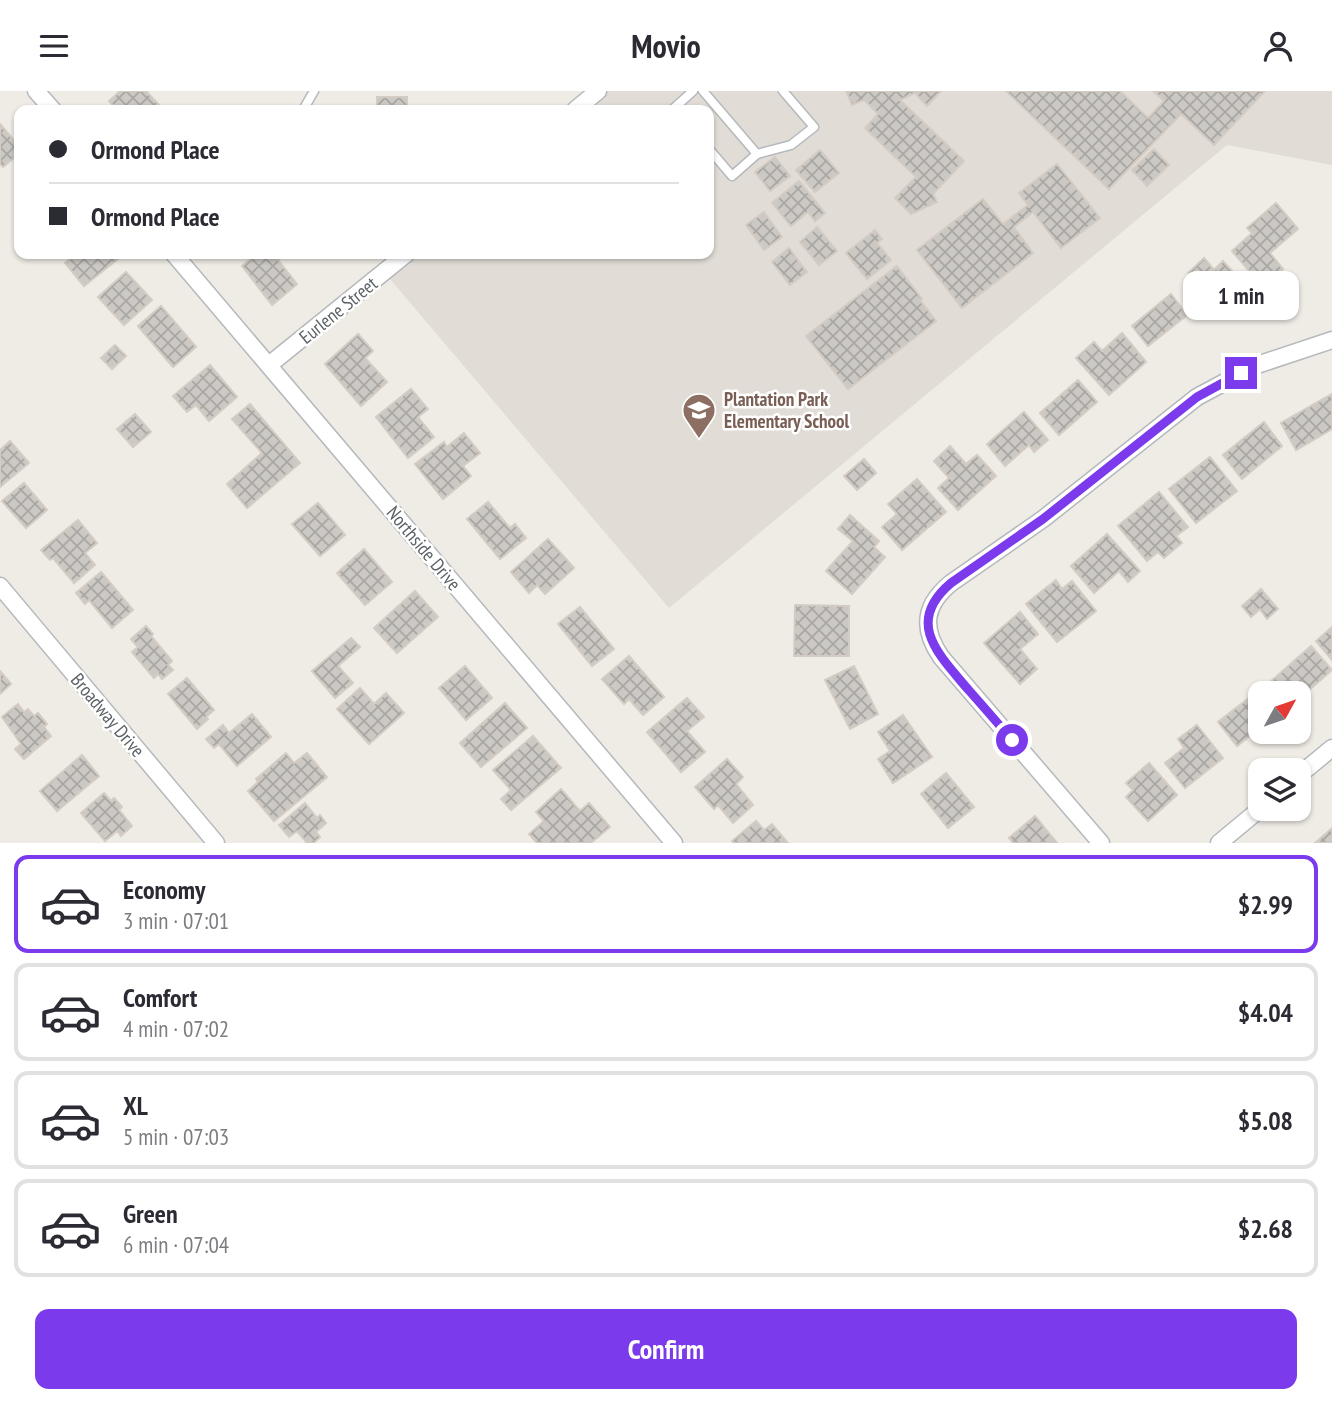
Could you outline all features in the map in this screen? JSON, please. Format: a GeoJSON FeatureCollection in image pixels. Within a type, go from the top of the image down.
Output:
{"type":"FeatureCollection","features":[{"type":"Feature","properties":{"kind":"street"},"geometry":{"type":"LineString","coordinates":[[36,91],[49,105]]}},
{"type":"Feature","properties":{"kind":"street"},"geometry":{"type":"LineString","coordinates":[[581,105],[598,91]]}},
{"type":"Feature","properties":{"kind":"street","name":"Northside Drive"},"geometry":{"type":"LineString","coordinates":[[178,259],[674,843]]}},
{"type":"Feature","properties":{"kind":"street","name":"Eurlene Street"},"geometry":{"type":"LineString","coordinates":[[269,365],[400,259]]}},
{"type":"Feature","properties":{"kind":"street"},"geometry":{"type":"LineString","coordinates":[[1101,843],[933,646],[928,621],[931,605],[951,583],[1043,519],[1197,397],[1256,365],[1332,340]]}},
{"type":"Feature","properties":{"kind":"street","name":"Broadway Drive"},"geometry":{"type":"LineString","coordinates":[[0,586],[216,843]]}},
{"type":"Feature","properties":{"kind":"street"},"geometry":{"type":"LineString","coordinates":[[1311,765],[1332,748]]}},
{"type":"Feature","properties":{"kind":"street"},"geometry":{"type":"LineString","coordinates":[[1219,843],[1248,819]]}},
{"type":"Feature","properties":{"kind":"lane"},"geometry":{"type":"LineString","coordinates":[[677,105],[693,91]]}},
{"type":"Feature","properties":{"kind":"lane"},"geometry":{"type":"LineString","coordinates":[[703,91],[757,154]]}},
{"type":"Feature","properties":{"kind":"lane"},"geometry":{"type":"LineString","coordinates":[[714,155],[733,176],[757,154],[791,145],[814,127],[783,91]]}},
{"type":"Feature","properties":{"kind":"shaded area","name":"Plantation Park Elementary School"},"geometry":{"type":"Polygon","coordinates":[[[598,91],[1332,91],[1332,165],[1227,145],[669,608],[384,272],[400,259],[714,259],[714,105],[581,105],[598,91]]]}},
{"type":"Feature","properties":{"kind":"building"},"geometry":{"type":"Polygon","coordinates":[[[120,91],[146,91],[159,105],[113,105],[109,101],[120,91]]]}},
{"type":"Feature","properties":{"kind":"building"},"geometry":{"type":"Polygon","coordinates":[[[846,91],[941,91],[927,106],[915,93],[900,100],[964,161],[933,194],[937,202],[911,214],[895,198],[916,177],[865,128],[878,114],[864,100],[852,105],[846,91]]]}},
{"type":"Feature","properties":{"kind":"building"},"geometry":{"type":"Polygon","coordinates":[[[1006,91],[1120,91],[1148,118],[1164,101],[1153,91],[1265,91],[1214,145],[1181,114],[1109,189],[1006,91]]]}},
{"type":"Feature","properties":{"kind":"building"},"geometry":{"type":"Polygon","coordinates":[[[377,97],[407,97],[407,105],[377,105],[377,97]]]}},
{"type":"Feature","properties":{"kind":"building"},"geometry":{"type":"Polygon","coordinates":[[[0,124],[14,140],[14,158],[3,167],[0,164],[0,124]]]}},
{"type":"Feature","properties":{"kind":"building"},"geometry":{"type":"Polygon","coordinates":[[[1154,149],[1169,165],[1147,186],[1132,170],[1154,149]]]}},
{"type":"Feature","properties":{"kind":"building"},"geometry":{"type":"Polygon","coordinates":[[[820,150],[839,173],[815,192],[796,170],[820,150]]]}},
{"type":"Feature","properties":{"kind":"building"},"geometry":{"type":"Polygon","coordinates":[[[775,157],[790,176],[770,191],[755,172],[775,157]]]}},
{"type":"Feature","properties":{"kind":"building"},"geometry":{"type":"Polygon","coordinates":[[[1057,164],[1100,218],[1061,248],[1033,212],[1014,227],[1033,253],[962,308],[917,250],[983,199],[1003,224],[1028,205],[1019,193],[1057,164]]]}},
{"type":"Feature","properties":{"kind":"building"},"geometry":{"type":"Polygon","coordinates":[[[799,181],[825,213],[815,221],[808,212],[791,226],[772,203],[799,181]]]}},
{"type":"Feature","properties":{"kind":"building"},"geometry":{"type":"Polygon","coordinates":[[[1276,203],[1298,229],[1270,253],[1283,269],[1263,287],[1232,251],[1252,233],[1247,228],[1276,203]]]}},
{"type":"Feature","properties":{"kind":"building"},"geometry":{"type":"Polygon","coordinates":[[[764,212],[782,237],[764,250],[746,225],[764,212]]]}},
{"type":"Feature","properties":{"kind":"building"},"geometry":{"type":"Polygon","coordinates":[[[817,227],[837,251],[819,265],[800,242],[817,227]]]}},
{"type":"Feature","properties":{"kind":"building"},"geometry":{"type":"Polygon","coordinates":[[[875,230],[882,239],[877,243],[891,260],[867,279],[846,253],[875,230]]]}},
{"type":"Feature","properties":{"kind":"building"},"geometry":{"type":"Polygon","coordinates":[[[789,248],[807,272],[790,285],[772,262],[789,248]]]}},
{"type":"Feature","properties":{"kind":"building"},"geometry":{"type":"Polygon","coordinates":[[[1204,258],[1214,270],[1223,261],[1242,282],[1203,315],[1184,293],[1196,283],[1188,273],[1204,258]]]}},
{"type":"Feature","properties":{"kind":"building"},"geometry":{"type":"Polygon","coordinates":[[[70,259],[118,259],[84,286],[65,263],[70,259]]]}},
{"type":"Feature","properties":{"kind":"building"},"geometry":{"type":"Polygon","coordinates":[[[251,259],[279,259],[297,284],[272,305],[242,266],[251,259]]]}},
{"type":"Feature","properties":{"kind":"building"},"geometry":{"type":"Polygon","coordinates":[[[897,266],[936,321],[848,389],[806,336],[897,266]]]}},
{"type":"Feature","properties":{"kind":"building"},"geometry":{"type":"Polygon","coordinates":[[[126,272],[152,300],[124,325],[98,297],[126,272]]]}},
{"type":"Feature","properties":{"kind":"building"},"geometry":{"type":"Polygon","coordinates":[[[1171,294],[1187,315],[1148,346],[1132,326],[1171,294]]]}},
{"type":"Feature","properties":{"kind":"building"},"geometry":{"type":"Polygon","coordinates":[[[161,306],[196,347],[173,367],[138,326],[161,306]]]}},
{"type":"Feature","properties":{"kind":"building"},"geometry":{"type":"Polygon","coordinates":[[[1122,333],[1146,362],[1109,395],[1076,358],[1094,342],[1102,351],[1122,333]]]}},
{"type":"Feature","properties":{"kind":"building"},"geometry":{"type":"Polygon","coordinates":[[[358,334],[373,351],[365,358],[387,382],[361,406],[325,364],[358,334]]]}},
{"type":"Feature","properties":{"kind":"building"},"geometry":{"type":"Polygon","coordinates":[[[115,345],[126,356],[112,369],[101,358],[115,345]]]}},
{"type":"Feature","properties":{"kind":"building"},"geometry":{"type":"Polygon","coordinates":[[[210,365],[237,397],[209,421],[196,405],[187,412],[173,396],[210,365]]]}},
{"type":"Feature","properties":{"kind":"building"},"geometry":{"type":"Polygon","coordinates":[[[1078,380],[1097,402],[1059,435],[1040,413],[1078,380]]]}},
{"type":"Feature","properties":{"kind":"building"},"geometry":{"type":"Polygon","coordinates":[[[411,389],[428,409],[418,417],[434,437],[408,458],[376,417],[411,389]]]}},
{"type":"Feature","properties":{"kind":"building"},"geometry":{"type":"Polygon","coordinates":[[[1332,394],[1332,429],[1296,450],[1281,423],[1332,394]]]}},
{"type":"Feature","properties":{"kind":"building"},"geometry":{"type":"Polygon","coordinates":[[[250,404],[300,463],[247,508],[227,484],[262,453],[232,419],[250,404]]]}},
{"type":"Feature","properties":{"kind":"building"},"geometry":{"type":"Polygon","coordinates":[[[1024,412],[1048,440],[1034,452],[1029,445],[1005,466],[987,444],[1024,412]]]}},
{"type":"Feature","properties":{"kind":"building"},"geometry":{"type":"Polygon","coordinates":[[[135,414],[151,432],[133,447],[117,429],[135,414]]]}},
{"type":"Feature","properties":{"kind":"building"},"geometry":{"type":"Polygon","coordinates":[[[1264,422],[1282,446],[1242,479],[1223,455],[1264,422]]]}},
{"type":"Feature","properties":{"kind":"building"},"geometry":{"type":"Polygon","coordinates":[[[464,433],[480,453],[463,466],[471,476],[443,499],[415,464],[444,442],[447,447],[464,433]]]}},
{"type":"Feature","properties":{"kind":"building"},"geometry":{"type":"Polygon","coordinates":[[[10,441],[29,463],[0,487],[0,450],[10,441]]]}},
{"type":"Feature","properties":{"kind":"building"},"geometry":{"type":"Polygon","coordinates":[[[950,446],[966,464],[977,455],[996,476],[958,510],[938,488],[949,478],[934,461],[950,446]]]}},
{"type":"Feature","properties":{"kind":"building"},"geometry":{"type":"Polygon","coordinates":[[[1210,457],[1237,491],[1196,523],[1169,489],[1210,457]]]}},
{"type":"Feature","properties":{"kind":"building"},"geometry":{"type":"Polygon","coordinates":[[[864,459],[876,473],[857,490],[844,476],[864,459]]]}},
{"type":"Feature","properties":{"kind":"building"},"geometry":{"type":"Polygon","coordinates":[[[917,479],[946,512],[902,550],[882,527],[897,514],[888,504],[917,479]]]}},
{"type":"Feature","properties":{"kind":"building"},"geometry":{"type":"Polygon","coordinates":[[[24,483],[47,510],[26,528],[2,501],[24,483]]]}},
{"type":"Feature","properties":{"kind":"building"},"geometry":{"type":"Polygon","coordinates":[[[1159,492],[1188,527],[1176,536],[1182,543],[1164,558],[1158,552],[1147,561],[1118,526],[1159,492]]]}},
{"type":"Feature","properties":{"kind":"building"},"geometry":{"type":"Polygon","coordinates":[[[488,502],[510,528],[515,524],[526,538],[500,559],[467,519],[488,502]]]}},
{"type":"Feature","properties":{"kind":"building"},"geometry":{"type":"Polygon","coordinates":[[[318,503],[345,535],[320,556],[292,524],[318,503]]]}},
{"type":"Feature","properties":{"kind":"building"},"geometry":{"type":"Polygon","coordinates":[[[850,515],[879,541],[874,547],[885,557],[852,594],[826,571],[853,541],[838,529],[850,515]]]}},
{"type":"Feature","properties":{"kind":"building"},"geometry":{"type":"Polygon","coordinates":[[[78,520],[97,543],[85,553],[95,565],[74,583],[53,558],[50,560],[41,550],[78,520]]]}},
{"type":"Feature","properties":{"kind":"building"},"geometry":{"type":"Polygon","coordinates":[[[1107,534],[1140,571],[1128,582],[1119,571],[1094,593],[1071,566],[1107,534]]]}},
{"type":"Feature","properties":{"kind":"building"},"geometry":{"type":"Polygon","coordinates":[[[548,539],[574,568],[545,594],[537,585],[529,593],[511,572],[548,539]]]}},
{"type":"Feature","properties":{"kind":"building"},"geometry":{"type":"Polygon","coordinates":[[[364,549],[392,582],[365,605],[337,573],[364,549]]]}},
{"type":"Feature","properties":{"kind":"building"},"geometry":{"type":"Polygon","coordinates":[[[101,572],[133,610],[112,628],[89,600],[85,604],[76,593],[101,572]]]}},
{"type":"Feature","properties":{"kind":"building"},"geometry":{"type":"Polygon","coordinates":[[[1056,580],[1062,589],[1072,581],[1096,611],[1057,642],[1026,604],[1056,580]]]}},
{"type":"Feature","properties":{"kind":"building"},"geometry":{"type":"Polygon","coordinates":[[[1261,589],[1278,609],[1267,619],[1260,609],[1251,617],[1242,606],[1261,589]]]}},
{"type":"Feature","properties":{"kind":"building"},"geometry":{"type":"Polygon","coordinates":[[[415,591],[438,617],[397,653],[374,628],[415,591]]]}},
{"type":"Feature","properties":{"kind":"building"},"geometry":{"type":"Polygon","coordinates":[[[795,605],[849,606],[849,656],[794,656],[795,605]]]}},
{"type":"Feature","properties":{"kind":"building"},"geometry":{"type":"Polygon","coordinates":[[[580,607],[614,649],[592,666],[558,624],[580,607]]]}},
{"type":"Feature","properties":{"kind":"building"},"geometry":{"type":"Polygon","coordinates":[[[1020,612],[1038,634],[1020,649],[1037,669],[1020,684],[984,643],[1020,612]]]}},
{"type":"Feature","properties":{"kind":"building"},"geometry":{"type":"Polygon","coordinates":[[[146,626],[172,661],[168,665],[173,670],[162,679],[158,674],[154,678],[132,652],[138,647],[131,639],[146,626]]]}},
{"type":"Feature","properties":{"kind":"building"},"geometry":{"type":"Polygon","coordinates":[[[1332,627],[1332,660],[1316,641],[1332,627]]]}},
{"type":"Feature","properties":{"kind":"building"},"geometry":{"type":"Polygon","coordinates":[[[351,638],[360,647],[338,666],[353,683],[335,698],[312,671],[351,638]]]}},
{"type":"Feature","properties":{"kind":"building"},"geometry":{"type":"Polygon","coordinates":[[[1311,646],[1332,670],[1311,689],[1311,681],[1271,681],[1311,646]]]}},
{"type":"Feature","properties":{"kind":"building"},"geometry":{"type":"Polygon","coordinates":[[[629,656],[664,697],[643,715],[629,699],[624,704],[602,679],[629,656]]]}},
{"type":"Feature","properties":{"kind":"building"},"geometry":{"type":"Polygon","coordinates":[[[465,666],[492,698],[466,720],[439,688],[465,666]]]}},
{"type":"Feature","properties":{"kind":"building"},"geometry":{"type":"Polygon","coordinates":[[[854,666],[878,714],[850,729],[825,680],[854,666]]]}},
{"type":"Feature","properties":{"kind":"building"},"geometry":{"type":"Polygon","coordinates":[[[0,671],[11,684],[0,694],[0,671]]]}},
{"type":"Feature","properties":{"kind":"building"},"geometry":{"type":"Polygon","coordinates":[[[187,678],[214,710],[197,729],[168,694],[187,678]]]}},
{"type":"Feature","properties":{"kind":"building"},"geometry":{"type":"Polygon","coordinates":[[[360,688],[374,704],[386,693],[404,713],[369,744],[337,709],[360,688]]]}},
{"type":"Feature","properties":{"kind":"building"},"geometry":{"type":"Polygon","coordinates":[[[687,698],[704,717],[687,731],[705,752],[681,772],[647,732],[687,698]]]}},
{"type":"Feature","properties":{"kind":"building"},"geometry":{"type":"Polygon","coordinates":[[[1248,699],[1248,737],[1237,746],[1218,722],[1248,699]]]}},
{"type":"Feature","properties":{"kind":"building"},"geometry":{"type":"Polygon","coordinates":[[[505,703],[527,728],[481,767],[460,743],[505,703]]]}},
{"type":"Feature","properties":{"kind":"building"},"geometry":{"type":"Polygon","coordinates":[[[18,704],[24,712],[28,709],[34,716],[38,713],[47,724],[44,727],[51,736],[24,759],[15,749],[21,744],[2,717],[18,704]]]}},
{"type":"Feature","properties":{"kind":"building"},"geometry":{"type":"Polygon","coordinates":[[[252,714],[271,737],[237,766],[219,744],[214,748],[206,739],[223,725],[229,733],[252,714]]]}},
{"type":"Feature","properties":{"kind":"building"},"geometry":{"type":"Polygon","coordinates":[[[903,715],[932,757],[893,783],[878,759],[890,751],[878,732],[903,715]]]}},
{"type":"Feature","properties":{"kind":"building"},"geometry":{"type":"Polygon","coordinates":[[[1197,725],[1223,758],[1185,788],[1165,763],[1184,748],[1178,739],[1197,725]]]}},
{"type":"Feature","properties":{"kind":"building"},"geometry":{"type":"Polygon","coordinates":[[[533,736],[561,768],[511,810],[501,799],[511,790],[493,770],[533,736]]]}},
{"type":"Feature","properties":{"kind":"building"},"geometry":{"type":"Polygon","coordinates":[[[286,753],[294,763],[307,753],[327,777],[274,821],[248,791],[258,782],[256,779],[286,753]]]}},
{"type":"Feature","properties":{"kind":"building"},"geometry":{"type":"Polygon","coordinates":[[[82,755],[99,776],[57,811],[40,791],[82,755]]]}},
{"type":"Feature","properties":{"kind":"building"},"geometry":{"type":"Polygon","coordinates":[[[727,759],[743,777],[736,784],[753,805],[733,823],[718,805],[714,809],[695,787],[727,759]]]}},
{"type":"Feature","properties":{"kind":"building"},"geometry":{"type":"Polygon","coordinates":[[[1149,763],[1177,795],[1148,821],[1126,797],[1133,790],[1126,783],[1149,763]]]}},
{"type":"Feature","properties":{"kind":"building"},"geometry":{"type":"Polygon","coordinates":[[[946,773],[974,807],[948,828],[921,794],[946,773]]]}},
{"type":"Feature","properties":{"kind":"building"},"geometry":{"type":"Polygon","coordinates":[[[561,789],[580,811],[589,803],[610,827],[591,843],[537,843],[529,834],[544,821],[536,812],[561,789]]]}},
{"type":"Feature","properties":{"kind":"building"},"geometry":{"type":"Polygon","coordinates":[[[104,793],[111,801],[114,798],[122,807],[119,810],[132,826],[121,836],[117,831],[105,841],[81,813],[104,793]]]}},
{"type":"Feature","properties":{"kind":"building"},"geometry":{"type":"Polygon","coordinates":[[[305,803],[317,818],[320,815],[326,823],[316,832],[320,837],[314,843],[307,843],[297,831],[289,837],[279,825],[305,803]]]}},
{"type":"Feature","properties":{"kind":"building"},"geometry":{"type":"Polygon","coordinates":[[[1035,816],[1057,843],[1013,843],[1009,838],[1035,816]]]}},
{"type":"Feature","properties":{"kind":"building"},"geometry":{"type":"Polygon","coordinates":[[[756,821],[764,830],[772,824],[788,843],[732,841],[756,821]]]}},
{"type":"Feature","properties":{"kind":"building"},"geometry":{"type":"Polygon","coordinates":[[[1332,828],[1332,843],[1315,843],[1332,828]]]}},
{"type":"Feature","properties":{"kind":"place","name":"Plantation Park Elementary School"},"geometry":{"type":"Point","coordinates":[699,440]}},
{"type":"Feature","properties":{"kind":"route"},"geometry":{"type":"LineString","coordinates":[[1012,740],[933,646],[928,621],[931,605],[951,583],[1043,519],[1197,397],[1241,373]]}}]}
